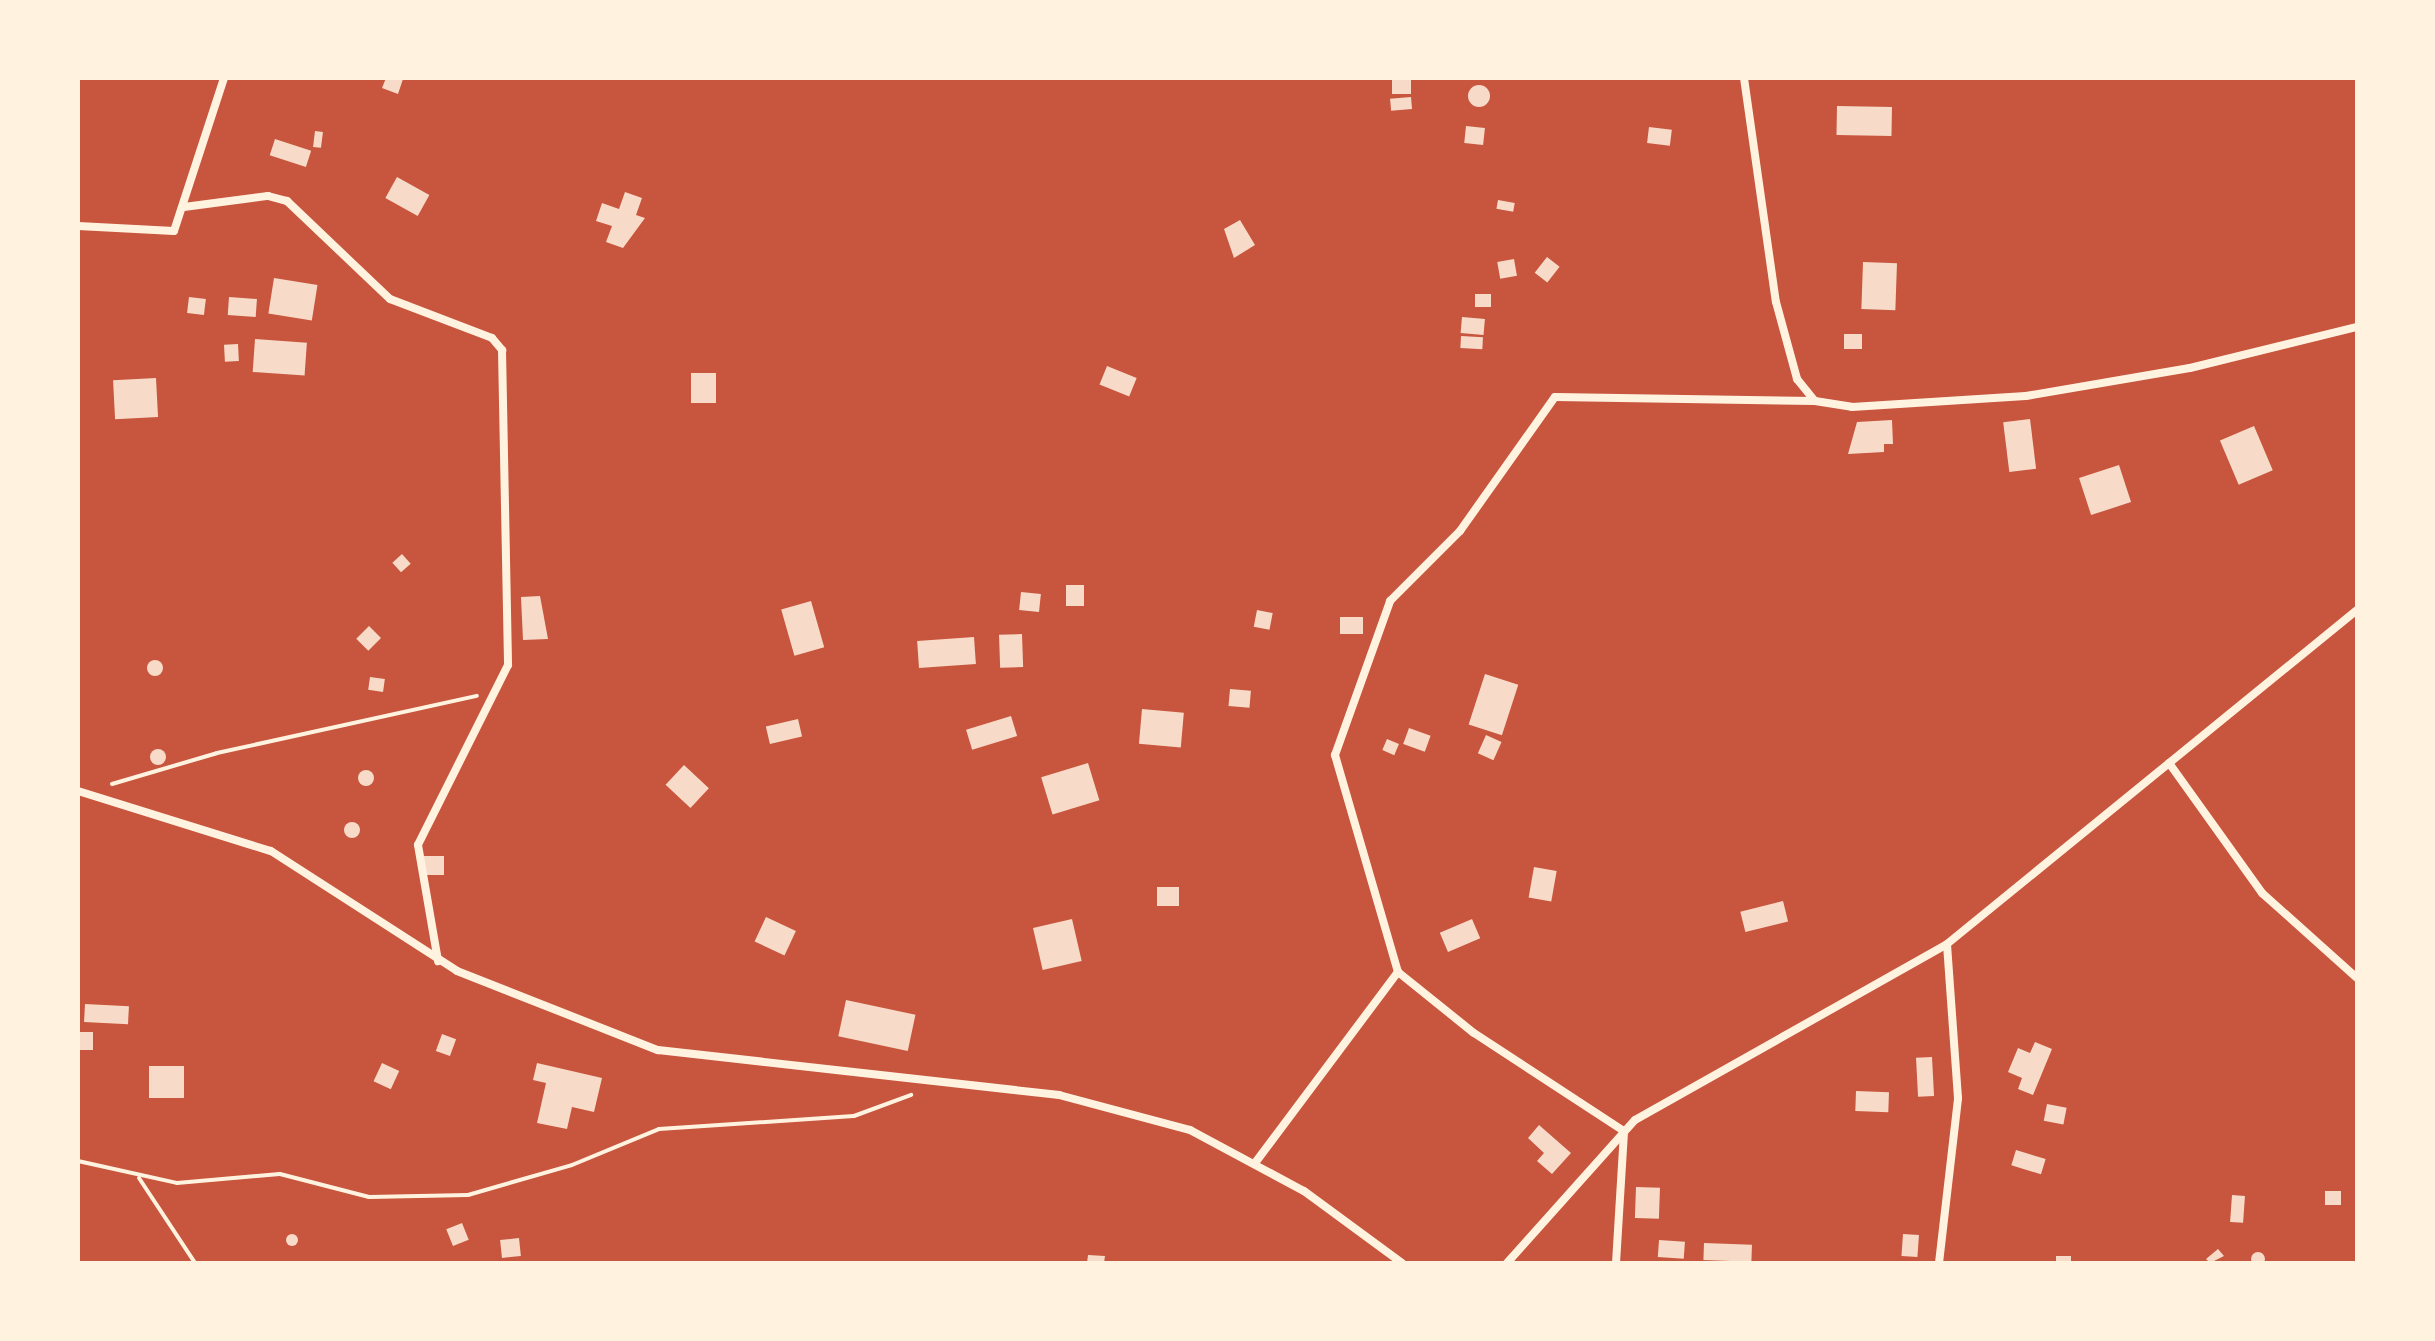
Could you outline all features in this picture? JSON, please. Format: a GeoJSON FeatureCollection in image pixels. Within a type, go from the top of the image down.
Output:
{"type":"FeatureCollection","features":[{"type":"Feature","properties":{"kind":"street"},"geometry":{"type":"LineString","coordinates":[[78,226],[165,234],[184,207],[224,78]]}},
{"type":"Feature","properties":{"kind":"street"},"geometry":{"type":"LineString","coordinates":[[1744,78],[1776,302],[1797,379],[1815,401]]}},
{"type":"Feature","properties":{"kind":"street"},"geometry":{"type":"LineString","coordinates":[[184,207],[268,196],[287,201],[390,299],[498,343],[505,365],[508,665],[499,691],[418,845],[438,961]]}},
{"type":"Feature","properties":{"kind":"street"},"geometry":{"type":"LineString","coordinates":[[1624,1131],[1474,1033],[1398,972],[1335,755],[1390,601],[1460,531],[1555,397],[1815,401],[1852,407],[2026,396],[2190,368],[2357,327]]}},
{"type":"Feature","properties":{"kind":"street"},"geometry":{"type":"LineString","coordinates":[[1507,1263],[1624,1131],[1661,1101],[1947,944],[2357,610]]}},
{"type":"Feature","properties":{"kind":"street"},"geometry":{"type":"LineString","coordinates":[[2169,763],[2262,893],[2357,978]]}},
{"type":"Feature","properties":{"kind":"street"},"geometry":{"type":"LineString","coordinates":[[81,792],[271,851],[438,961],[678,1056],[1100,1102],[1190,1130],[1255,1163],[1402,1263]]}},
{"type":"Feature","properties":{"kind":"street"},"geometry":{"type":"LineString","coordinates":[[1939,1263],[1958,1098],[1947,944]]}},
{"type":"Feature","properties":{"kind":"street"},"geometry":{"type":"LineString","coordinates":[[1255,1163],[1398,972]]}},
{"type":"Feature","properties":{"kind":"street"},"geometry":{"type":"LineString","coordinates":[[1616,1263],[1624,1131]]}},
{"type":"Feature","properties":{"kind":"path"},"geometry":{"type":"LineString","coordinates":[[81,792],[217,753],[499,691]]}},
{"type":"Feature","properties":{"kind":"path"},"geometry":{"type":"LineString","coordinates":[[78,1161],[177,1183],[280,1174],[369,1197],[468,1195],[572,1165],[659,1129],[854,1116],[938,1082]]}},
{"type":"Feature","properties":{"kind":"path"},"geometry":{"type":"LineString","coordinates":[[137,1176],[195,1263]]}},
{"type":"Feature","properties":{"kind":"building"},"geometry":{"type":"Polygon","coordinates":[[[386,78],[403,79],[398,94],[382,88],[386,78]]]}},
{"type":"Feature","properties":{"kind":"building"},"geometry":{"type":"Polygon","coordinates":[[[1392,78],[1411,78],[1411,94],[1392,94],[1392,78]]]}},
{"type":"Feature","properties":{"kind":"building"},"geometry":{"type":"Polygon","coordinates":[[[1479,85],[1487,88],[1490,96],[1487,104],[1479,107],[1471,104],[1468,96],[1471,88],[1479,85]]]}},
{"type":"Feature","properties":{"kind":"building"},"geometry":{"type":"Polygon","coordinates":[[[1411,97],[1412,109],[1391,111],[1390,99],[1411,97]]]}},
{"type":"Feature","properties":{"kind":"building"},"geometry":{"type":"Polygon","coordinates":[[[1837,106],[1892,107],[1891,136],[1836,135],[1837,106]]]}},
{"type":"Feature","properties":{"kind":"building"},"geometry":{"type":"Polygon","coordinates":[[[1466,126],[1485,128],[1483,145],[1464,143],[1466,126]]]}},
{"type":"Feature","properties":{"kind":"building"},"geometry":{"type":"Polygon","coordinates":[[[1649,127],[1672,130],[1670,146],[1647,143],[1649,127]]]}},
{"type":"Feature","properties":{"kind":"building"},"geometry":{"type":"Polygon","coordinates":[[[315,131],[323,132],[321,148],[313,147],[315,131]]]}},
{"type":"Feature","properties":{"kind":"building"},"geometry":{"type":"Polygon","coordinates":[[[275,139],[311,151],[306,167],[270,155],[275,139]]]}},
{"type":"Feature","properties":{"kind":"building"},"geometry":{"type":"Polygon","coordinates":[[[397,177],[429,195],[418,216],[385,198],[397,177]]]}},
{"type":"Feature","properties":{"kind":"building"},"geometry":{"type":"Polygon","coordinates":[[[625,192],[642,198],[636,215],[645,218],[623,248],[606,242],[612,226],[596,221],[602,203],[619,209],[625,192]]]}},
{"type":"Feature","properties":{"kind":"building"},"geometry":{"type":"Polygon","coordinates":[[[1498,200],[1515,203],[1513,212],[1496,209],[1498,200]]]}},
{"type":"Feature","properties":{"kind":"building"},"geometry":{"type":"Polygon","coordinates":[[[1240,220],[1255,245],[1234,258],[1224,229],[1240,220]]]}},
{"type":"Feature","properties":{"kind":"building"},"geometry":{"type":"Polygon","coordinates":[[[1547,257],[1560,267],[1547,283],[1535,273],[1547,257]]]}},
{"type":"Feature","properties":{"kind":"building"},"geometry":{"type":"Polygon","coordinates":[[[1514,259],[1517,276],[1500,279],[1497,262],[1514,259]]]}},
{"type":"Feature","properties":{"kind":"building"},"geometry":{"type":"Polygon","coordinates":[[[1863,262],[1897,263],[1895,310],[1861,309],[1863,262]]]}},
{"type":"Feature","properties":{"kind":"building"},"geometry":{"type":"Polygon","coordinates":[[[274,278],[317,285],[312,320],[268,314],[274,278]]]}},
{"type":"Feature","properties":{"kind":"building"},"geometry":{"type":"Polygon","coordinates":[[[1475,294],[1491,294],[1491,307],[1475,307],[1475,294]]]}},
{"type":"Feature","properties":{"kind":"building"},"geometry":{"type":"Polygon","coordinates":[[[189,297],[206,299],[204,315],[187,313],[189,297]]]}},
{"type":"Feature","properties":{"kind":"building"},"geometry":{"type":"Polygon","coordinates":[[[229,297],[257,299],[256,317],[228,315],[229,297]]]}},
{"type":"Feature","properties":{"kind":"building"},"geometry":{"type":"Polygon","coordinates":[[[1462,317],[1485,319],[1484,335],[1461,333],[1462,317]]]}},
{"type":"Feature","properties":{"kind":"building"},"geometry":{"type":"Polygon","coordinates":[[[1844,334],[1862,334],[1862,349],[1844,349],[1844,334]]]}},
{"type":"Feature","properties":{"kind":"building"},"geometry":{"type":"Polygon","coordinates":[[[1461,336],[1483,337],[1482,349],[1460,348],[1461,336]]]}},
{"type":"Feature","properties":{"kind":"building"},"geometry":{"type":"Polygon","coordinates":[[[255,339],[307,343],[305,376],[253,372],[255,339]]]}},
{"type":"Feature","properties":{"kind":"building"},"geometry":{"type":"Polygon","coordinates":[[[238,344],[239,361],[225,362],[224,345],[238,344]]]}},
{"type":"Feature","properties":{"kind":"building"},"geometry":{"type":"Polygon","coordinates":[[[1107,366],[1137,378],[1129,397],[1100,385],[1107,366]]]}},
{"type":"Feature","properties":{"kind":"building"},"geometry":{"type":"Polygon","coordinates":[[[691,373],[716,373],[716,403],[691,403],[691,373]]]}},
{"type":"Feature","properties":{"kind":"building"},"geometry":{"type":"Polygon","coordinates":[[[156,378],[158,417],[115,419],[113,380],[156,378]]]}},
{"type":"Feature","properties":{"kind":"building"},"geometry":{"type":"Polygon","coordinates":[[[2030,419],[2036,469],[2009,472],[2003,422],[2030,419]]]}},
{"type":"Feature","properties":{"kind":"building"},"geometry":{"type":"Polygon","coordinates":[[[1892,420],[1893,444],[1884,444],[1884,452],[1848,454],[1857,422],[1892,420]]]}},
{"type":"Feature","properties":{"kind":"building"},"geometry":{"type":"Polygon","coordinates":[[[2254,426],[2273,470],[2239,485],[2220,440],[2254,426]]]}},
{"type":"Feature","properties":{"kind":"building"},"geometry":{"type":"Polygon","coordinates":[[[2119,465],[2131,502],[2091,515],[2079,478],[2119,465]]]}},
{"type":"Feature","properties":{"kind":"building"},"geometry":{"type":"Polygon","coordinates":[[[402,554],[411,564],[401,572],[392,563],[402,554]]]}},
{"type":"Feature","properties":{"kind":"building"},"geometry":{"type":"Polygon","coordinates":[[[1066,585],[1084,585],[1084,606],[1066,606],[1066,585]]]}},
{"type":"Feature","properties":{"kind":"building"},"geometry":{"type":"Polygon","coordinates":[[[1021,592],[1041,594],[1039,612],[1019,610],[1021,592]]]}},
{"type":"Feature","properties":{"kind":"building"},"geometry":{"type":"Polygon","coordinates":[[[540,596],[548,639],[523,640],[521,597],[540,596]]]}},
{"type":"Feature","properties":{"kind":"building"},"geometry":{"type":"Polygon","coordinates":[[[811,601],[824,647],[794,656],[781,610],[811,601]]]}},
{"type":"Feature","properties":{"kind":"building"},"geometry":{"type":"Polygon","coordinates":[[[1257,610],[1273,613],[1269,630],[1254,627],[1257,610]]]}},
{"type":"Feature","properties":{"kind":"building"},"geometry":{"type":"Polygon","coordinates":[[[1340,617],[1363,617],[1363,634],[1340,634],[1340,617]]]}},
{"type":"Feature","properties":{"kind":"building"},"geometry":{"type":"Polygon","coordinates":[[[369,626],[381,638],[368,651],[356,639],[369,626]]]}},
{"type":"Feature","properties":{"kind":"building"},"geometry":{"type":"Polygon","coordinates":[[[1022,634],[1023,667],[1000,668],[999,635],[1022,634]]]}},
{"type":"Feature","properties":{"kind":"building"},"geometry":{"type":"Polygon","coordinates":[[[974,637],[976,664],[919,668],[917,641],[974,637]]]}},
{"type":"Feature","properties":{"kind":"building"},"geometry":{"type":"Polygon","coordinates":[[[152,660],[158,660],[163,668],[161,674],[152,676],[147,671],[147,665],[152,660]]]}},
{"type":"Feature","properties":{"kind":"building"},"geometry":{"type":"Polygon","coordinates":[[[1485,674],[1518,685],[1502,735],[1469,724],[1485,674]]]}},
{"type":"Feature","properties":{"kind":"building"},"geometry":{"type":"Polygon","coordinates":[[[370,677],[385,679],[383,692],[368,690],[370,677]]]}},
{"type":"Feature","properties":{"kind":"building"},"geometry":{"type":"Polygon","coordinates":[[[1230,689],[1251,691],[1249,708],[1229,706],[1230,689]]]}},
{"type":"Feature","properties":{"kind":"building"},"geometry":{"type":"Polygon","coordinates":[[[1142,709],[1184,713],[1181,748],[1139,744],[1142,709]]]}},
{"type":"Feature","properties":{"kind":"building"},"geometry":{"type":"Polygon","coordinates":[[[1011,716],[1017,736],[972,750],[966,730],[1011,716]]]}},
{"type":"Feature","properties":{"kind":"building"},"geometry":{"type":"Polygon","coordinates":[[[798,719],[802,737],[770,744],[766,726],[798,719]]]}},
{"type":"Feature","properties":{"kind":"building"},"geometry":{"type":"Polygon","coordinates":[[[1409,728],[1431,736],[1425,752],[1403,744],[1409,728]]]}},
{"type":"Feature","properties":{"kind":"building"},"geometry":{"type":"Polygon","coordinates":[[[1486,735],[1502,742],[1493,760],[1478,753],[1486,735]]]}},
{"type":"Feature","properties":{"kind":"building"},"geometry":{"type":"Polygon","coordinates":[[[1387,739],[1399,744],[1394,755],[1382,750],[1387,739]]]}},
{"type":"Feature","properties":{"kind":"building"},"geometry":{"type":"Polygon","coordinates":[[[155,749],[161,749],[166,757],[164,763],[155,765],[150,760],[150,754],[155,749]]]}},
{"type":"Feature","properties":{"kind":"building"},"geometry":{"type":"Polygon","coordinates":[[[1088,763],[1099,800],[1053,815],[1041,777],[1088,763]]]}},
{"type":"Feature","properties":{"kind":"building"},"geometry":{"type":"Polygon","coordinates":[[[684,765],[709,788],[690,808],[666,785],[684,765]]]}},
{"type":"Feature","properties":{"kind":"building"},"geometry":{"type":"Polygon","coordinates":[[[363,770],[369,770],[374,778],[372,784],[363,786],[358,781],[358,775],[363,770]]]}},
{"type":"Feature","properties":{"kind":"building"},"geometry":{"type":"Polygon","coordinates":[[[349,822],[355,822],[360,830],[358,836],[349,838],[344,833],[344,827],[349,822]]]}},
{"type":"Feature","properties":{"kind":"building"},"geometry":{"type":"Polygon","coordinates":[[[420,856],[444,856],[444,875],[420,875],[420,856]]]}},
{"type":"Feature","properties":{"kind":"building"},"geometry":{"type":"Polygon","coordinates":[[[1534,867],[1557,871],[1551,902],[1529,898],[1534,867]]]}},
{"type":"Feature","properties":{"kind":"building"},"geometry":{"type":"Polygon","coordinates":[[[1157,887],[1179,887],[1179,906],[1157,906],[1157,887]]]}},
{"type":"Feature","properties":{"kind":"building"},"geometry":{"type":"Polygon","coordinates":[[[1783,901],[1788,921],[1745,932],[1740,912],[1783,901]]]}},
{"type":"Feature","properties":{"kind":"building"},"geometry":{"type":"Polygon","coordinates":[[[766,917],[796,931],[784,955],[755,941],[766,917]]]}},
{"type":"Feature","properties":{"kind":"building"},"geometry":{"type":"Polygon","coordinates":[[[1072,919],[1082,961],[1043,970],[1033,928],[1072,919]]]}},
{"type":"Feature","properties":{"kind":"building"},"geometry":{"type":"Polygon","coordinates":[[[1472,919],[1480,938],[1448,952],[1440,933],[1472,919]]]}},
{"type":"Feature","properties":{"kind":"building"},"geometry":{"type":"Polygon","coordinates":[[[846,1000],[915,1015],[908,1051],[838,1036],[846,1000]]]}},
{"type":"Feature","properties":{"kind":"building"},"geometry":{"type":"Polygon","coordinates":[[[85,1004],[129,1006],[128,1024],[84,1022],[85,1004]]]}},
{"type":"Feature","properties":{"kind":"building"},"geometry":{"type":"Polygon","coordinates":[[[78,1032],[93,1032],[93,1050],[78,1050],[78,1032]]]}},
{"type":"Feature","properties":{"kind":"building"},"geometry":{"type":"Polygon","coordinates":[[[442,1034],[456,1039],[450,1056],[436,1051],[442,1034]]]}},
{"type":"Feature","properties":{"kind":"building"},"geometry":{"type":"Polygon","coordinates":[[[2035,1042],[2052,1049],[2033,1095],[2018,1089],[2022,1078],[2008,1072],[2018,1048],[2030,1053],[2035,1042]]]}},
{"type":"Feature","properties":{"kind":"building"},"geometry":{"type":"Polygon","coordinates":[[[1932,1057],[1934,1096],[1918,1097],[1916,1058],[1932,1057]]]}},
{"type":"Feature","properties":{"kind":"building"},"geometry":{"type":"Polygon","coordinates":[[[382,1063],[399,1071],[391,1089],[374,1081],[382,1063]]]}},
{"type":"Feature","properties":{"kind":"building"},"geometry":{"type":"Polygon","coordinates":[[[537,1063],[602,1078],[594,1112],[572,1107],[567,1129],[537,1123],[546,1083],[533,1080],[537,1063]]]}},
{"type":"Feature","properties":{"kind":"building"},"geometry":{"type":"Polygon","coordinates":[[[149,1066],[184,1066],[184,1098],[149,1098],[149,1066]]]}},
{"type":"Feature","properties":{"kind":"building"},"geometry":{"type":"Polygon","coordinates":[[[1856,1091],[1889,1092],[1888,1112],[1855,1111],[1856,1091]]]}},
{"type":"Feature","properties":{"kind":"building"},"geometry":{"type":"Polygon","coordinates":[[[2047,1104],[2067,1108],[2063,1125],[2044,1121],[2047,1104]]]}},
{"type":"Feature","properties":{"kind":"building"},"geometry":{"type":"Polygon","coordinates":[[[1539,1125],[1571,1153],[1552,1174],[1537,1161],[1544,1153],[1528,1138],[1539,1125]]]}},
{"type":"Feature","properties":{"kind":"building"},"geometry":{"type":"Polygon","coordinates":[[[2016,1150],[2046,1159],[2041,1174],[2011,1165],[2016,1150]]]}},
{"type":"Feature","properties":{"kind":"building"},"geometry":{"type":"Polygon","coordinates":[[[1636,1187],[1660,1188],[1659,1219],[1635,1218],[1636,1187]]]}},
{"type":"Feature","properties":{"kind":"building"},"geometry":{"type":"Polygon","coordinates":[[[2325,1191],[2341,1191],[2341,1205],[2325,1205],[2325,1191]]]}},
{"type":"Feature","properties":{"kind":"building"},"geometry":{"type":"Polygon","coordinates":[[[2232,1195],[2245,1196],[2243,1223],[2230,1222],[2232,1195]]]}},
{"type":"Feature","properties":{"kind":"building"},"geometry":{"type":"Polygon","coordinates":[[[462,1223],[469,1240],[453,1246],[446,1229],[462,1223]]]}},
{"type":"Feature","properties":{"kind":"building"},"geometry":{"type":"Polygon","coordinates":[[[1903,1234],[1919,1235],[1917,1257],[1901,1256],[1903,1234]]]}},
{"type":"Feature","properties":{"kind":"building"},"geometry":{"type":"Polygon","coordinates":[[[287,1235],[297,1235],[297,1245],[287,1245],[287,1235]]]}},
{"type":"Feature","properties":{"kind":"building"},"geometry":{"type":"Polygon","coordinates":[[[519,1238],[521,1256],[502,1258],[500,1240],[519,1238]]]}},
{"type":"Feature","properties":{"kind":"building"},"geometry":{"type":"Polygon","coordinates":[[[1659,1240],[1685,1242],[1684,1259],[1658,1257],[1659,1240]]]}},
{"type":"Feature","properties":{"kind":"building"},"geometry":{"type":"Polygon","coordinates":[[[1704,1243],[1752,1245],[1751,1262],[1703,1260],[1704,1243]]]}},
{"type":"Feature","properties":{"kind":"building"},"geometry":{"type":"Polygon","coordinates":[[[2218,1249],[2224,1256],[2210,1263],[2206,1259],[2218,1249]]]}},
{"type":"Feature","properties":{"kind":"building"},"geometry":{"type":"Polygon","coordinates":[[[2258,1252],[2265,1259],[2258,1266],[2251,1259],[2258,1252]]]}},
{"type":"Feature","properties":{"kind":"building"},"geometry":{"type":"Polygon","coordinates":[[[1088,1255],[1105,1256],[1104,1263],[1087,1263],[1088,1255]]]}},
{"type":"Feature","properties":{"kind":"building"},"geometry":{"type":"Polygon","coordinates":[[[2056,1256],[2071,1256],[2071,1263],[2056,1263],[2056,1256]]]}}]}
